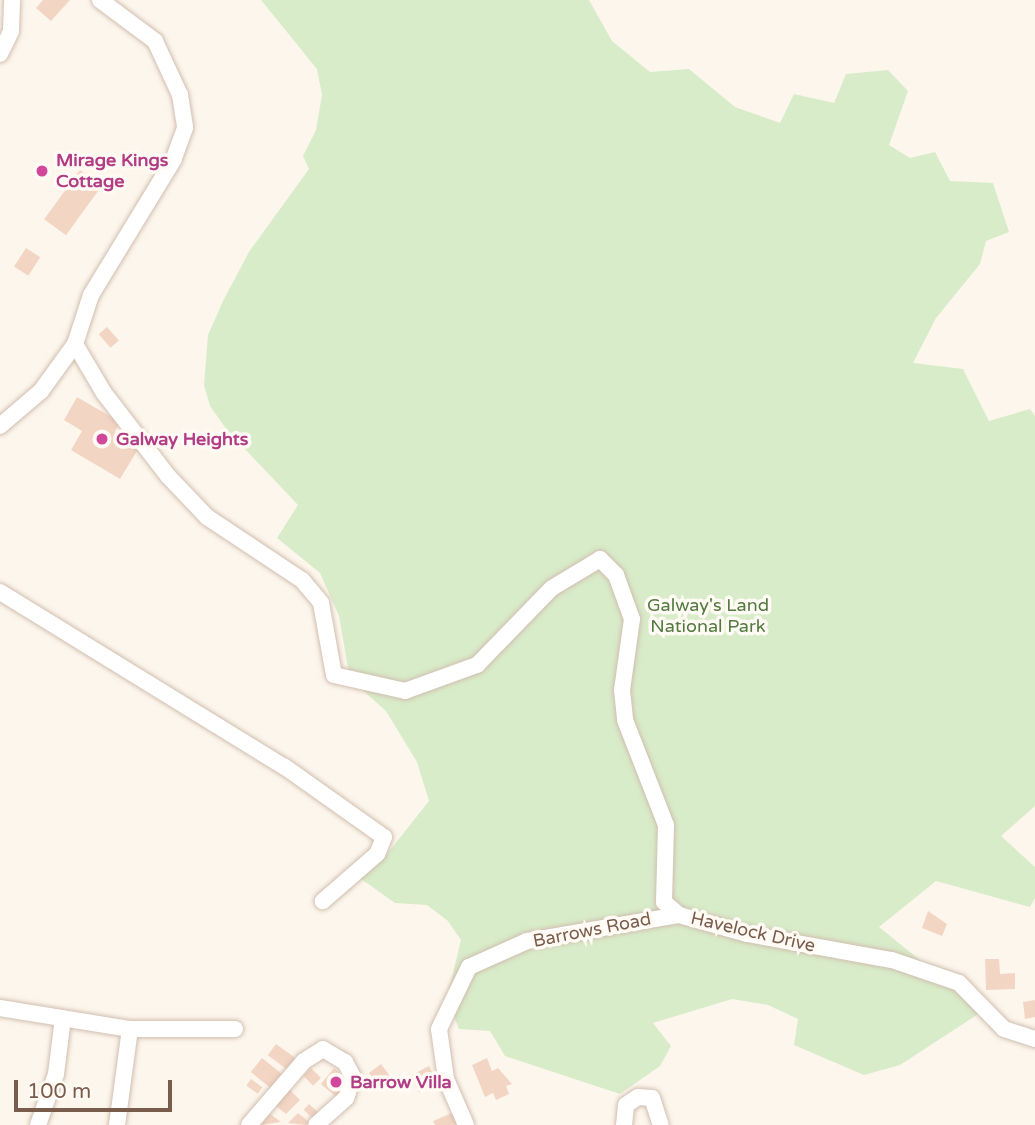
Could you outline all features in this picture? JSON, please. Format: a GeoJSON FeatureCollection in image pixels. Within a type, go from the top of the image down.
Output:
{"type":"FeatureCollection","features":[{"type":"Feature","properties":{"kind":"street"},"geometry":{"type":"LineString","coordinates":[[0,54],[11,31],[12,0]]}},
{"type":"Feature","properties":{"kind":"street"},"geometry":{"type":"LineString","coordinates":[[0,426],[41,391],[75,344],[91,295],[174,159],[185,128],[180,95],[155,41],[100,0]]}},
{"type":"Feature","properties":{"kind":"street","name":"Havelock Drive"},"geometry":{"type":"LineString","coordinates":[[75,344],[104,393],[168,477],[207,517],[302,580],[321,603],[334,675],[405,691],[477,665],[552,588],[600,559],[615,575],[632,619],[622,690],[625,720],[666,825],[664,902],[679,915],[747,934],[892,960],[959,983],[1004,1029],[1035,1039]]}},
{"type":"Feature","properties":{"kind":"street"},"geometry":{"type":"LineString","coordinates":[[0,592],[285,767],[384,837],[377,854],[323,901]]}},
{"type":"Feature","properties":{"kind":"street","name":"Barrows Road"},"geometry":{"type":"LineString","coordinates":[[466,1125],[446,1079],[439,1029],[469,967],[527,941],[679,915]]}},
{"type":"Feature","properties":{"kind":"street"},"geometry":{"type":"LineString","coordinates":[[0,1008],[130,1029],[236,1030]]}},
{"type":"Feature","properties":{"kind":"street"},"geometry":{"type":"LineString","coordinates":[[38,1125],[57,1074],[63,1018]]}},
{"type":"Feature","properties":{"kind":"street"},"geometry":{"type":"LineString","coordinates":[[117,1125],[130,1029]]}},
{"type":"Feature","properties":{"kind":"street"},"geometry":{"type":"LineString","coordinates":[[249,1125],[304,1061],[323,1049],[345,1062],[354,1076],[346,1098],[316,1125]]}},
{"type":"Feature","properties":{"kind":"street"},"geometry":{"type":"LineString","coordinates":[[624,1125],[626,1105],[639,1097],[653,1098],[661,1125]]}},
{"type":"Feature","properties":{"kind":"green space","name":"Galway's Land National Park"},"geometry":{"type":"Polygon","coordinates":[[[261,0],[589,0],[612,41],[650,72],[689,69],[735,107],[780,123],[794,94],[834,103],[846,74],[888,70],[908,91],[889,145],[910,158],[935,152],[950,181],[993,183],[1009,232],[986,241],[980,264],[936,318],[913,363],[963,369],[989,421],[1030,409],[1035,416],[1035,806],[1001,836],[1035,867],[1035,898],[1030,907],[936,881],[879,927],[983,1011],[900,1065],[864,1075],[794,1045],[798,1019],[768,1005],[732,999],[653,1023],[671,1046],[660,1066],[620,1094],[505,1056],[490,1031],[459,1029],[447,998],[461,940],[448,921],[427,905],[395,903],[357,876],[387,854],[429,801],[417,762],[386,711],[350,679],[339,616],[320,573],[277,538],[298,505],[227,430],[210,406],[204,385],[208,335],[223,301],[249,252],[309,169],[303,156],[316,130],[322,95],[317,69],[261,0]]]}},
{"type":"Feature","properties":{"kind":"building"},"geometry":{"type":"Polygon","coordinates":[[[43,0],[70,0],[51,21],[36,8],[43,0]]]}},
{"type":"Feature","properties":{"kind":"building"},"geometry":{"type":"Polygon","coordinates":[[[80,170],[102,186],[66,235],[44,219],[80,170]]]}},
{"type":"Feature","properties":{"kind":"building"},"geometry":{"type":"Polygon","coordinates":[[[26,248],[40,257],[28,276],[14,266],[26,248]]]}},
{"type":"Feature","properties":{"kind":"building"},"geometry":{"type":"Polygon","coordinates":[[[107,327],[119,341],[111,348],[99,334],[107,327]]]}},
{"type":"Feature","properties":{"kind":"building","name":"Galway Heights"},"geometry":{"type":"Polygon","coordinates":[[[77,397],[120,422],[115,431],[140,446],[120,479],[71,450],[82,431],[64,420],[77,397]]]}},
{"type":"Feature","properties":{"kind":"building"},"geometry":{"type":"Polygon","coordinates":[[[928,911],[947,924],[942,936],[922,928],[928,911]]]}},
{"type":"Feature","properties":{"kind":"building"},"geometry":{"type":"Polygon","coordinates":[[[985,959],[999,959],[1000,974],[1015,973],[1015,989],[986,990],[985,959]]]}},
{"type":"Feature","properties":{"kind":"building"},"geometry":{"type":"Polygon","coordinates":[[[1035,1000],[1035,1017],[1025,1019],[1023,1002],[1035,1000]]]}},
{"type":"Feature","properties":{"kind":"building"},"geometry":{"type":"Polygon","coordinates":[[[276,1044],[298,1060],[290,1071],[268,1055],[276,1044]]]}},
{"type":"Feature","properties":{"kind":"building"},"geometry":{"type":"Polygon","coordinates":[[[262,1058],[284,1076],[272,1090],[251,1072],[262,1058]]]}},
{"type":"Feature","properties":{"kind":"building"},"geometry":{"type":"Polygon","coordinates":[[[487,1058],[492,1071],[498,1068],[512,1084],[506,1086],[509,1094],[496,1100],[493,1093],[485,1097],[472,1065],[487,1058]]]}},
{"type":"Feature","properties":{"kind":"building"},"geometry":{"type":"Polygon","coordinates":[[[381,1064],[393,1080],[381,1089],[369,1073],[381,1064]]]}},
{"type":"Feature","properties":{"kind":"building"},"geometry":{"type":"Polygon","coordinates":[[[429,1066],[438,1083],[419,1093],[410,1076],[429,1066]]]}},
{"type":"Feature","properties":{"kind":"building"},"geometry":{"type":"Polygon","coordinates":[[[311,1068],[321,1078],[313,1086],[303,1076],[311,1068]]]}},
{"type":"Feature","properties":{"kind":"building"},"geometry":{"type":"Polygon","coordinates":[[[334,1068],[349,1080],[336,1096],[321,1084],[334,1068]]]}},
{"type":"Feature","properties":{"kind":"building"},"geometry":{"type":"Polygon","coordinates":[[[251,1079],[262,1087],[258,1094],[246,1085],[251,1079]]]}},
{"type":"Feature","properties":{"kind":"building"},"geometry":{"type":"Polygon","coordinates":[[[289,1089],[300,1100],[286,1114],[275,1105],[289,1089]]]}},
{"type":"Feature","properties":{"kind":"building"},"geometry":{"type":"Polygon","coordinates":[[[309,1104],[319,1113],[313,1119],[304,1110],[309,1104]]]}},
{"type":"Feature","properties":{"kind":"building"},"geometry":{"type":"Polygon","coordinates":[[[298,1113],[309,1122],[306,1125],[288,1123],[298,1113]]]}},
{"type":"Feature","properties":{"kind":"building"},"geometry":{"type":"Polygon","coordinates":[[[452,1113],[458,1125],[435,1125],[433,1121],[452,1113]]]}},
{"type":"Feature","properties":{"kind":"building"},"geometry":{"type":"Polygon","coordinates":[[[270,1114],[281,1122],[261,1125],[270,1114]]]}},
{"type":"Feature","properties":{"kind":"place","name":"Mirage Kings Cottage"},"geometry":{"type":"Point","coordinates":[42,171]}},
{"type":"Feature","properties":{"kind":"place","name":"Galway Heights"},"geometry":{"type":"Point","coordinates":[102,439]}},
{"type":"Feature","properties":{"kind":"place","name":"Barrow Villa"},"geometry":{"type":"Point","coordinates":[336,1082]}}]}
